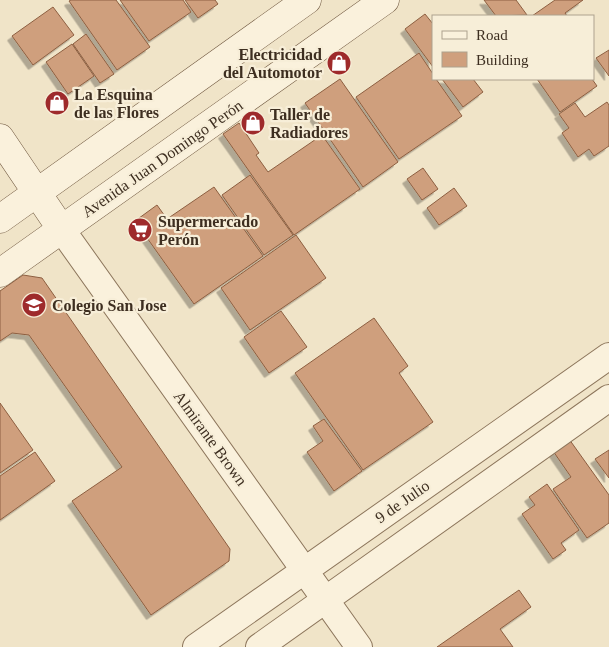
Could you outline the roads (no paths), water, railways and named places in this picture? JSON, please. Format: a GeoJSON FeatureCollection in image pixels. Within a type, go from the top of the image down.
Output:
{"type":"FeatureCollection","features":[{"type":"Feature","properties":{"kind":"main road"},"geometry":{"type":"LineString","coordinates":[[0,219],[308,0]]}},
{"type":"Feature","properties":{"kind":"main road","name":"Avenida Juan Domingo Perón"},"geometry":{"type":"LineString","coordinates":[[0,273],[385,0]]}},
{"type":"Feature","properties":{"kind":"main road"},"geometry":{"type":"LineString","coordinates":[[0,138],[62,230]]}},
{"type":"Feature","properties":{"kind":"street","name":"Almirante Brown"},"geometry":{"type":"LineString","coordinates":[[62,230],[359,647]]}},
{"type":"Feature","properties":{"kind":"street","name":"9 de Julio"},"geometry":{"type":"LineString","coordinates":[[196,647],[609,356]]}},
{"type":"Feature","properties":{"kind":"street"},"geometry":{"type":"LineString","coordinates":[[259,647],[609,398]]}},
{"type":"Feature","properties":{"kind":"place","name":"Electricidad del Automotor"},"geometry":{"type":"Point","coordinates":[339,63]}},
{"type":"Feature","properties":{"kind":"place","name":"La Esquina de las Flores"},"geometry":{"type":"Point","coordinates":[57,103]}},
{"type":"Feature","properties":{"kind":"place","name":"Taller de Radiadores"},"geometry":{"type":"Point","coordinates":[253,123]}},
{"type":"Feature","properties":{"kind":"place","name":"Supermercado Perón"},"geometry":{"type":"Point","coordinates":[140,230]}},
{"type":"Feature","properties":{"kind":"place","name":"Colegio San Jose"},"geometry":{"type":"Point","coordinates":[34,305]}}]}
